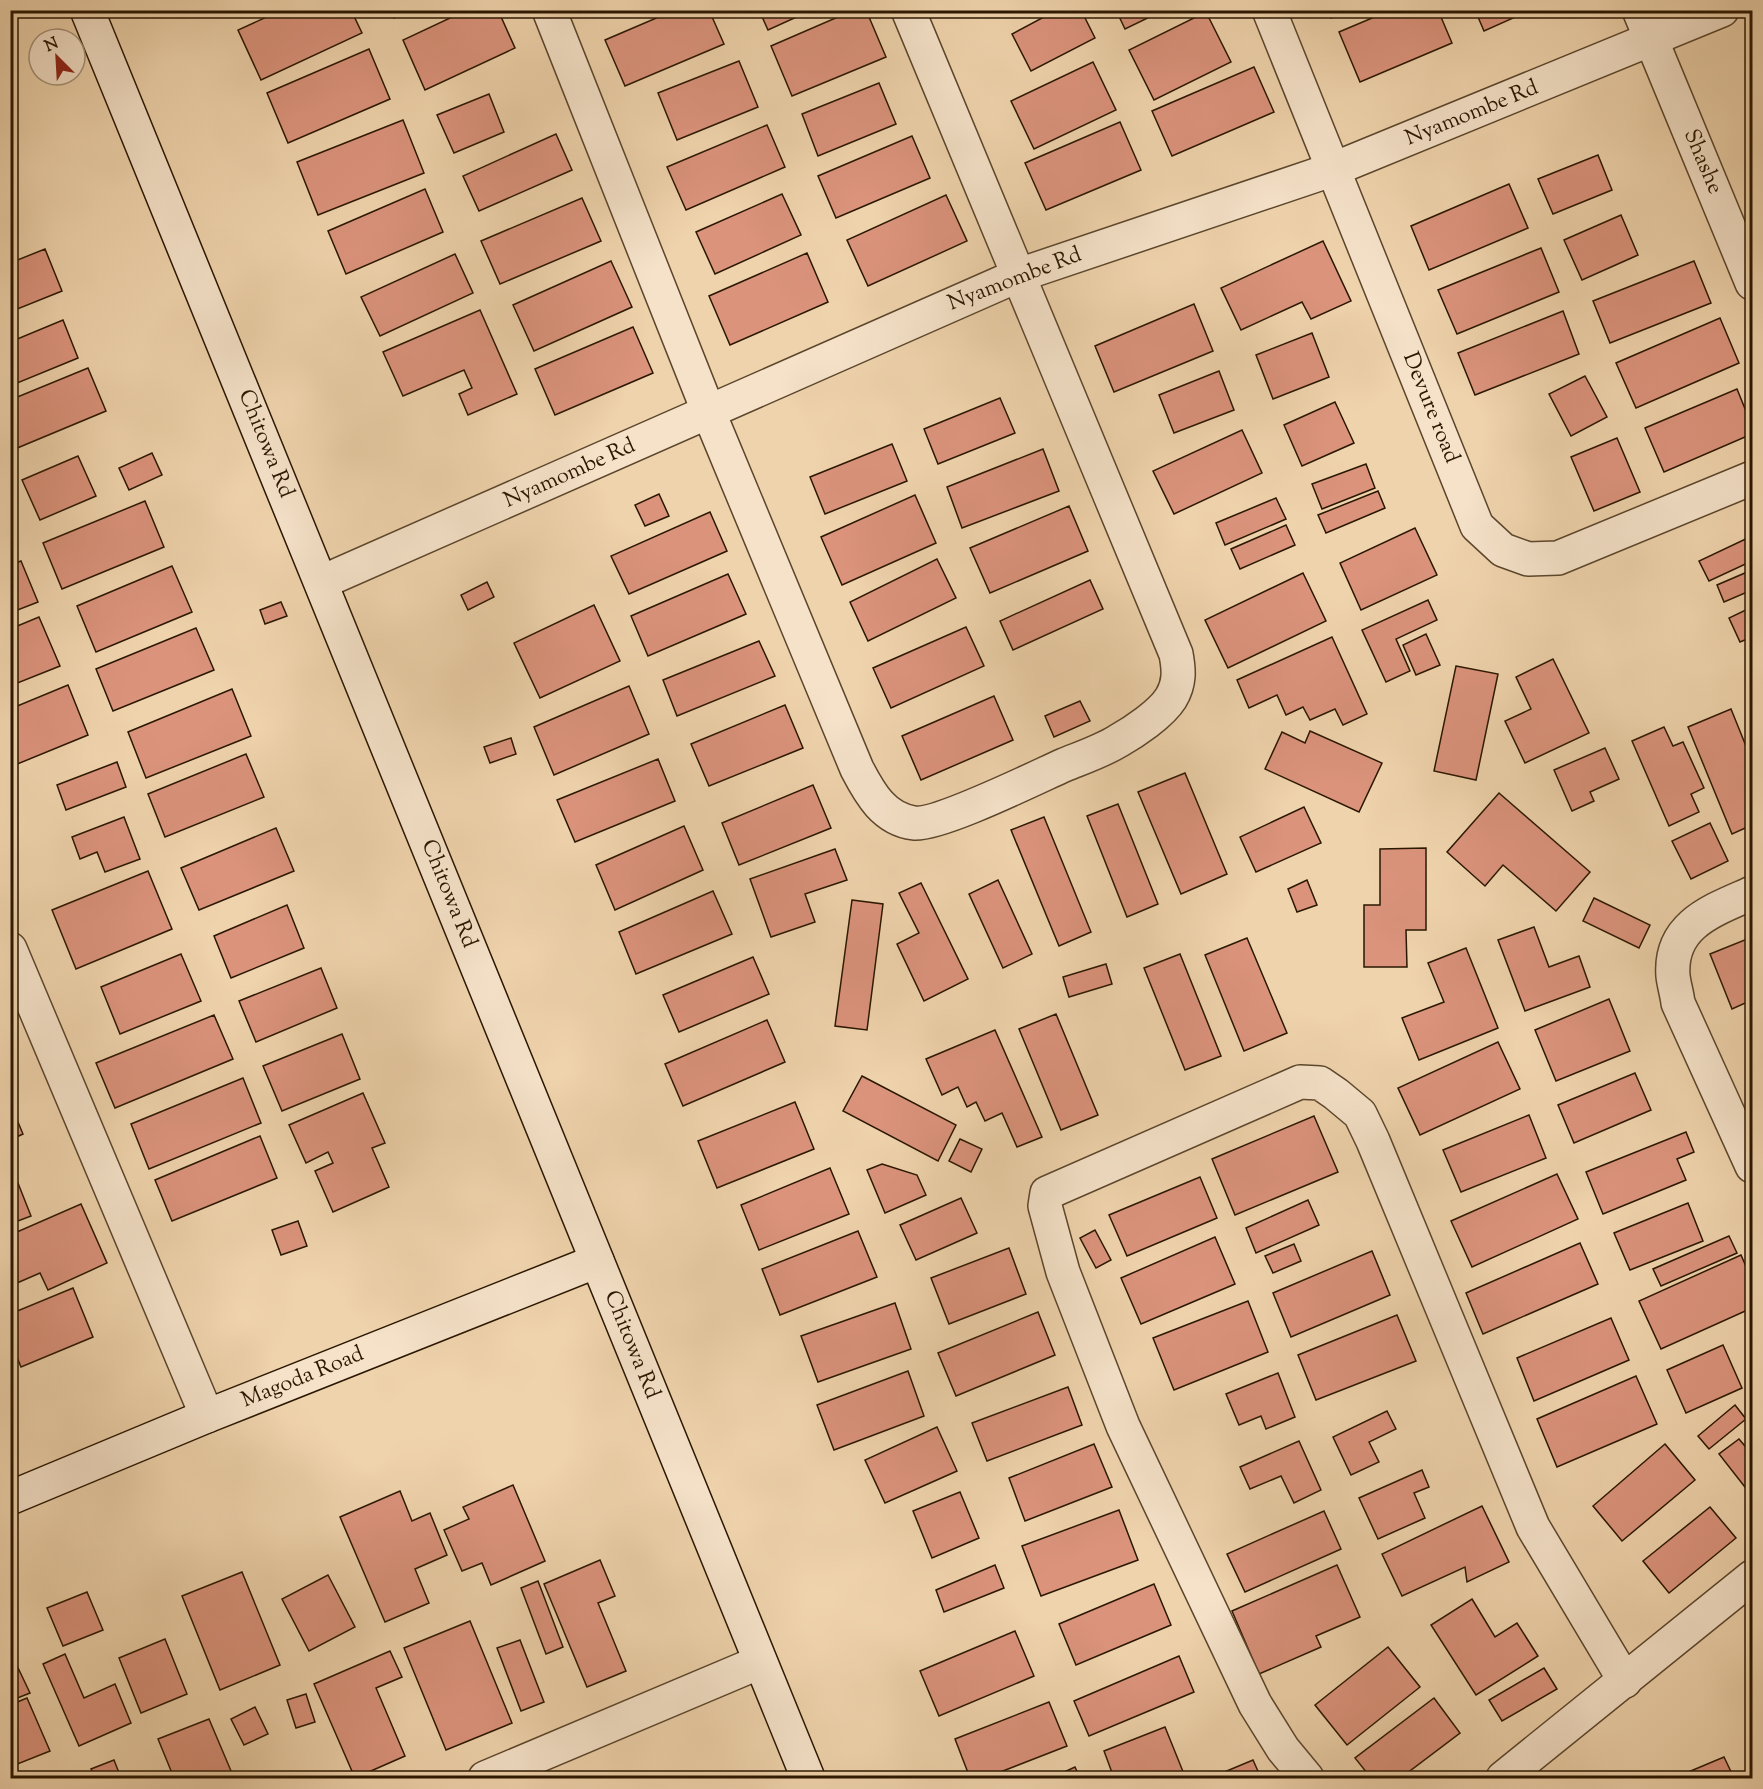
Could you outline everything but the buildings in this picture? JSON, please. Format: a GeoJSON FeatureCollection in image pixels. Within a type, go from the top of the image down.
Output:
{"type":"FeatureCollection","features":[{"type":"Feature","properties":{"kind":"street","name":"Chitowa Rd"},"geometry":{"type":"LineString","coordinates":[[87,10],[808,1779]]}},
{"type":"Feature","properties":{"kind":"street"},"geometry":{"type":"LineString","coordinates":[[549,10],[709,413],[857,769],[875,801],[883,809],[891,815],[917,824],[937,819],[1117,742],[1149,720],[1171,699],[1180,676],[1176,654],[908,10]]}},
{"type":"Feature","properties":{"kind":"street","name":"Devure road"},"geometry":{"type":"LineString","coordinates":[[1269,10],[1476,526],[1503,550],[1528,559],[1558,558],[1752,478]]}},
{"type":"Feature","properties":{"kind":"street","name":"Shashe"},"geometry":{"type":"LineString","coordinates":[[1639,10],[1752,283]]}},
{"type":"Feature","properties":{"kind":"street","name":"Nyamombe Rd"},"geometry":{"type":"LineString","coordinates":[[322,582],[1019,275],[1334,169],[1722,10]]}},
{"type":"Feature","properties":{"kind":"street"},"geometry":{"type":"LineString","coordinates":[[1752,893],[1708,912],[1690,926],[1679,942],[1674,959],[1673,976],[1678,1003],[1752,1166]]}},
{"type":"Feature","properties":{"kind":"street"},"geometry":{"type":"LineString","coordinates":[[10,949],[207,1416]]}},
{"type":"Feature","properties":{"kind":"street"},"geometry":{"type":"LineString","coordinates":[[1307,1779],[1283,1749],[1255,1704],[1123,1426],[1063,1272],[1050,1229],[1045,1198],[1047,1193],[1300,1082],[1320,1083],[1360,1114],[1373,1140],[1533,1527],[1624,1681]]}},
{"type":"Feature","properties":{"kind":"street","name":"Magoda Road"},"geometry":{"type":"LineString","coordinates":[[10,1498],[207,1416],[597,1262]]}},
{"type":"Feature","properties":{"kind":"street"},"geometry":{"type":"LineString","coordinates":[[1503,1779],[1752,1577]]}},
{"type":"Feature","properties":{"kind":"street"},"geometry":{"type":"LineString","coordinates":[[485,1779],[760,1662]]}}]}
